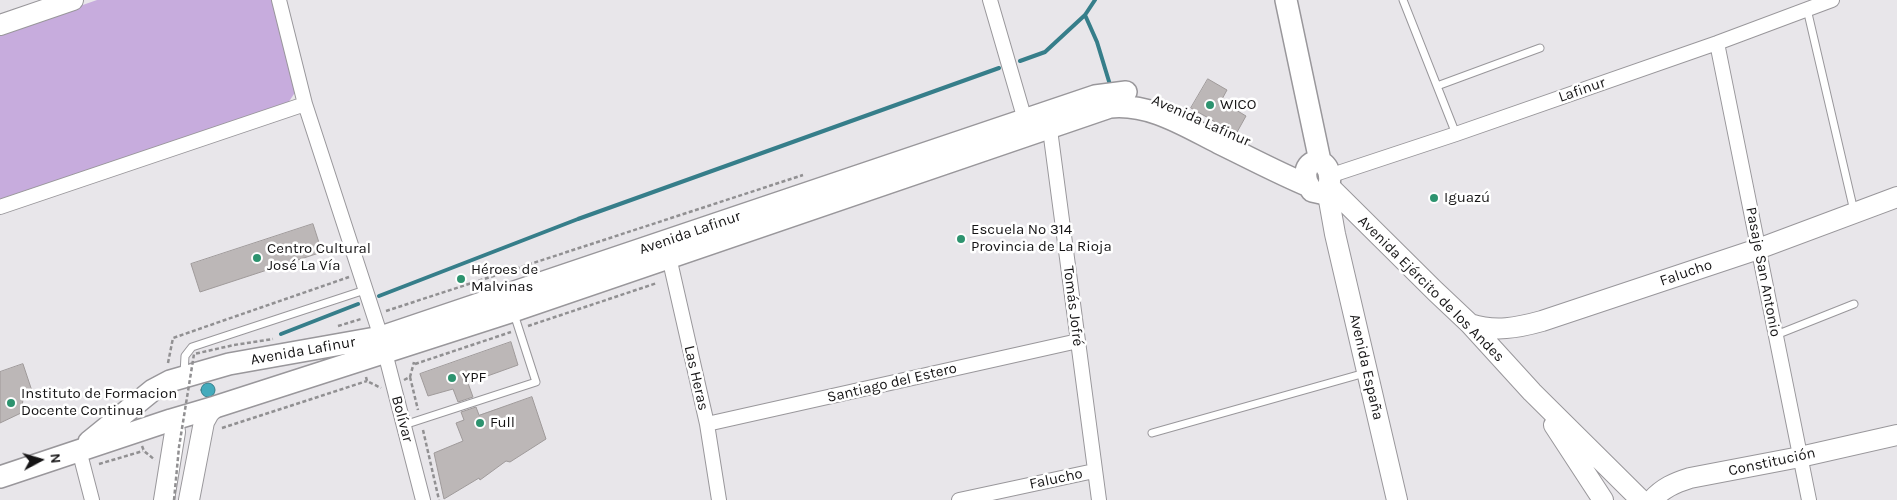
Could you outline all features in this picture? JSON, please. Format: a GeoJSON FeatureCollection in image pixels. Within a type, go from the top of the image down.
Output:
{"type":"FeatureCollection","features":[{"type":"Feature","properties":{"kind":"main road","name":"Avenida España"},"geometry":{"type":"LineString","coordinates":[[1286,0],[1320,180]]}},
{"type":"Feature","properties":{"kind":"main road","name":"Avenida Lafinur"},"geometry":{"type":"LineString","coordinates":[[79,450],[153,390],[183,372],[229,364],[383,345],[516,320],[669,258],[1048,120],[1110,107],[1140,109],[1166,116],[1320,180]]}},
{"type":"Feature","properties":{"kind":"main road","name":"Avenida Lafinur"},"geometry":{"type":"LineString","coordinates":[[0,477],[79,450],[141,441],[171,420],[249,396],[383,345],[1025,120],[1048,120]]}},
{"type":"Feature","properties":{"kind":"main road"},"geometry":{"type":"LineString","coordinates":[[229,364],[240,364],[252,373],[255,384],[249,396]]}},
{"type":"Feature","properties":{"kind":"main road"},"geometry":{"type":"LineString","coordinates":[[171,420],[164,405],[165,394],[172,383],[183,372]]}},
{"type":"Feature","properties":{"kind":"street"},"geometry":{"type":"LineString","coordinates":[[0,25],[73,0]]}},
{"type":"Feature","properties":{"kind":"street","name":"Bolívar"},"geometry":{"type":"LineString","coordinates":[[279,0],[305,104],[361,291],[374,315],[424,500]]}},
{"type":"Feature","properties":{"kind":"street"},"geometry":{"type":"LineString","coordinates":[[990,0],[1025,120]]}},
{"type":"Feature","properties":{"kind":"street","name":"Lafinur"},"geometry":{"type":"LineString","coordinates":[[1320,180],[1716,43],[1832,0]]}},
{"type":"Feature","properties":{"kind":"street","name":"Pasaje San Antonio"},"geometry":{"type":"LineString","coordinates":[[1716,43],[1810,500]]}},
{"type":"Feature","properties":{"kind":"street"},"geometry":{"type":"LineString","coordinates":[[0,208],[305,104]]}},
{"type":"Feature","properties":{"kind":"street","name":"Tomás Jofré"},"geometry":{"type":"LineString","coordinates":[[1048,120],[1099,500]]}},
{"type":"Feature","properties":{"kind":"street","name":"Avenida España"},"geometry":{"type":"LineString","coordinates":[[1320,180],[1335,234],[1397,500]]}},
{"type":"Feature","properties":{"kind":"street","name":"Avenida Ejército de los Andes"},"geometry":{"type":"LineString","coordinates":[[1320,180],[1470,324],[1532,392],[1641,500]]}},
{"type":"Feature","properties":{"kind":"street","name":"Falucho"},"geometry":{"type":"LineString","coordinates":[[1470,324],[1494,329],[1542,321],[1758,249],[1897,198]]}},
{"type":"Feature","properties":{"kind":"street","name":"Las Heras"},"geometry":{"type":"LineString","coordinates":[[669,258],[707,424],[720,500]]}},
{"type":"Feature","properties":{"kind":"street","name":"Santiago del Estero"},"geometry":{"type":"LineString","coordinates":[[707,424],[1078,341]]}},
{"type":"Feature","properties":{"kind":"street","name":"Avenida Ejército de los Andes"},"geometry":{"type":"LineString","coordinates":[[1532,392],[1604,500]]}},
{"type":"Feature","properties":{"kind":"street"},"geometry":{"type":"LineString","coordinates":[[189,500],[204,422],[208,413],[215,407]]}},
{"type":"Feature","properties":{"kind":"street"},"geometry":{"type":"LineString","coordinates":[[164,500],[175,432],[171,420]]}},
{"type":"Feature","properties":{"kind":"street","name":"Constitución"},"geometry":{"type":"LineString","coordinates":[[1652,500],[1672,484],[1690,478],[1800,457],[1897,435]]}},
{"type":"Feature","properties":{"kind":"street"},"geometry":{"type":"LineString","coordinates":[[79,450],[92,500]]}},
{"type":"Feature","properties":{"kind":"street","name":"Falucho"},"geometry":{"type":"LineString","coordinates":[[959,500],[1094,470]]}},
{"type":"Feature","properties":{"kind":"lane"},"geometry":{"type":"LineString","coordinates":[[1403,0],[1456,134]]}},
{"type":"Feature","properties":{"kind":"lane"},"geometry":{"type":"LineString","coordinates":[[1807,9],[1854,213]]}},
{"type":"Feature","properties":{"kind":"lane"},"geometry":{"type":"LineString","coordinates":[[1437,86],[1540,48]]}},
{"type":"Feature","properties":{"kind":"lane"},"geometry":{"type":"LineString","coordinates":[[183,372],[185,356],[192,347],[361,291]]}},
{"type":"Feature","properties":{"kind":"lane"},"geometry":{"type":"LineString","coordinates":[[1776,335],[1854,304]]}},
{"type":"Feature","properties":{"kind":"lane"},"geometry":{"type":"LineString","coordinates":[[404,425],[536,382],[516,320]]}},
{"type":"Feature","properties":{"kind":"lane"},"geometry":{"type":"LineString","coordinates":[[1152,433],[1368,372]]}},
{"type":"Feature","properties":{"kind":"path"},"geometry":{"type":"LineString","coordinates":[[332,328],[804,174]]}},
{"type":"Feature","properties":{"kind":"path"},"geometry":{"type":"LineString","coordinates":[[202,358],[183,372],[168,365],[173,338],[352,276],[361,291]]}},
{"type":"Feature","properties":{"kind":"path"},"geometry":{"type":"LineString","coordinates":[[415,364],[516,320],[657,283]]}},
{"type":"Feature","properties":{"kind":"path"},"geometry":{"type":"LineString","coordinates":[[174,500],[179,447],[194,354],[273,339]]}},
{"type":"Feature","properties":{"kind":"path"},"geometry":{"type":"LineString","coordinates":[[410,377],[439,500]]}},
{"type":"Feature","properties":{"kind":"path"},"geometry":{"type":"LineString","coordinates":[[222,428],[367,380]]}},
{"type":"Feature","properties":{"kind":"path"},"geometry":{"type":"LineString","coordinates":[[99,464],[141,441],[159,464],[170,466]]}},
{"type":"Feature","properties":{"kind":"shaded area"},"geometry":{"type":"Polygon","coordinates":[[[97,0],[273,0],[296,91],[288,103],[0,199],[0,34],[97,0]]]}},
{"type":"Feature","properties":{"kind":"water"},"geometry":{"type":"Polygon","coordinates":[[[205,383],[211,383],[215,390],[211,397],[205,397],[201,393],[201,387],[205,383]]]}},
{"type":"Feature","properties":{"kind":"building","name":"WICO"},"geometry":{"type":"Polygon","coordinates":[[[1208,79],[1227,90],[1221,101],[1246,116],[1236,134],[1191,108],[1208,79]]]}},
{"type":"Feature","properties":{"kind":"building","name":"Centro Cultural José La Vía"},"geometry":{"type":"Polygon","coordinates":[[[313,224],[322,252],[200,292],[191,264],[313,224]]]}},
{"type":"Feature","properties":{"kind":"building","name":"YPF"},"geometry":{"type":"Polygon","coordinates":[[[511,342],[518,365],[468,383],[473,397],[458,402],[453,389],[428,396],[420,374],[511,342]]]}},
{"type":"Feature","properties":{"kind":"building","name":"Instituto de Formacion Docente Continua"},"geometry":{"type":"Polygon","coordinates":[[[23,364],[32,391],[24,393],[21,413],[0,423],[0,372],[23,364]]]}},
{"type":"Feature","properties":{"kind":"building"},"geometry":{"type":"Polygon","coordinates":[[[532,397],[546,439],[510,462],[506,461],[480,480],[479,478],[444,499],[434,453],[463,441],[456,423],[464,420],[461,412],[476,407],[479,415],[532,397]]]}},
{"type":"Feature","properties":{"kind":"waterway"},"geometry":{"type":"LineString","coordinates":[[1020,61],[1045,52],[1085,15],[1095,0]]}},
{"type":"Feature","properties":{"kind":"waterway"},"geometry":{"type":"LineString","coordinates":[[1085,15],[1097,42],[1111,88]]}},
{"type":"Feature","properties":{"kind":"waterway"},"geometry":{"type":"LineString","coordinates":[[379,296],[578,219],[999,68]]}},
{"type":"Feature","properties":{"kind":"waterway"},"geometry":{"type":"LineString","coordinates":[[281,334],[358,304]]}},
{"type":"Feature","properties":{"kind":"place","name":"WICO"},"geometry":{"type":"Point","coordinates":[1210,105]}},
{"type":"Feature","properties":{"kind":"place","name":"Iguazú"},"geometry":{"type":"Point","coordinates":[1434,198]}},
{"type":"Feature","properties":{"kind":"place","name":"Escuela Nº 314 Provincia de La Rioja"},"geometry":{"type":"Point","coordinates":[961,239]}},
{"type":"Feature","properties":{"kind":"place","name":"Centro Cultural José La Vía"},"geometry":{"type":"Point","coordinates":[257,258]}},
{"type":"Feature","properties":{"kind":"place","name":"Héroes de Malvinas"},"geometry":{"type":"Point","coordinates":[461,279]}},
{"type":"Feature","properties":{"kind":"place","name":"YPF"},"geometry":{"type":"Point","coordinates":[452,378]}},
{"type":"Feature","properties":{"kind":"place","name":"Instituto de Formacion Docente Continua"},"geometry":{"type":"Point","coordinates":[11,403]}},
{"type":"Feature","properties":{"kind":"place","name":"Full"},"geometry":{"type":"Point","coordinates":[480,423]}}]}
